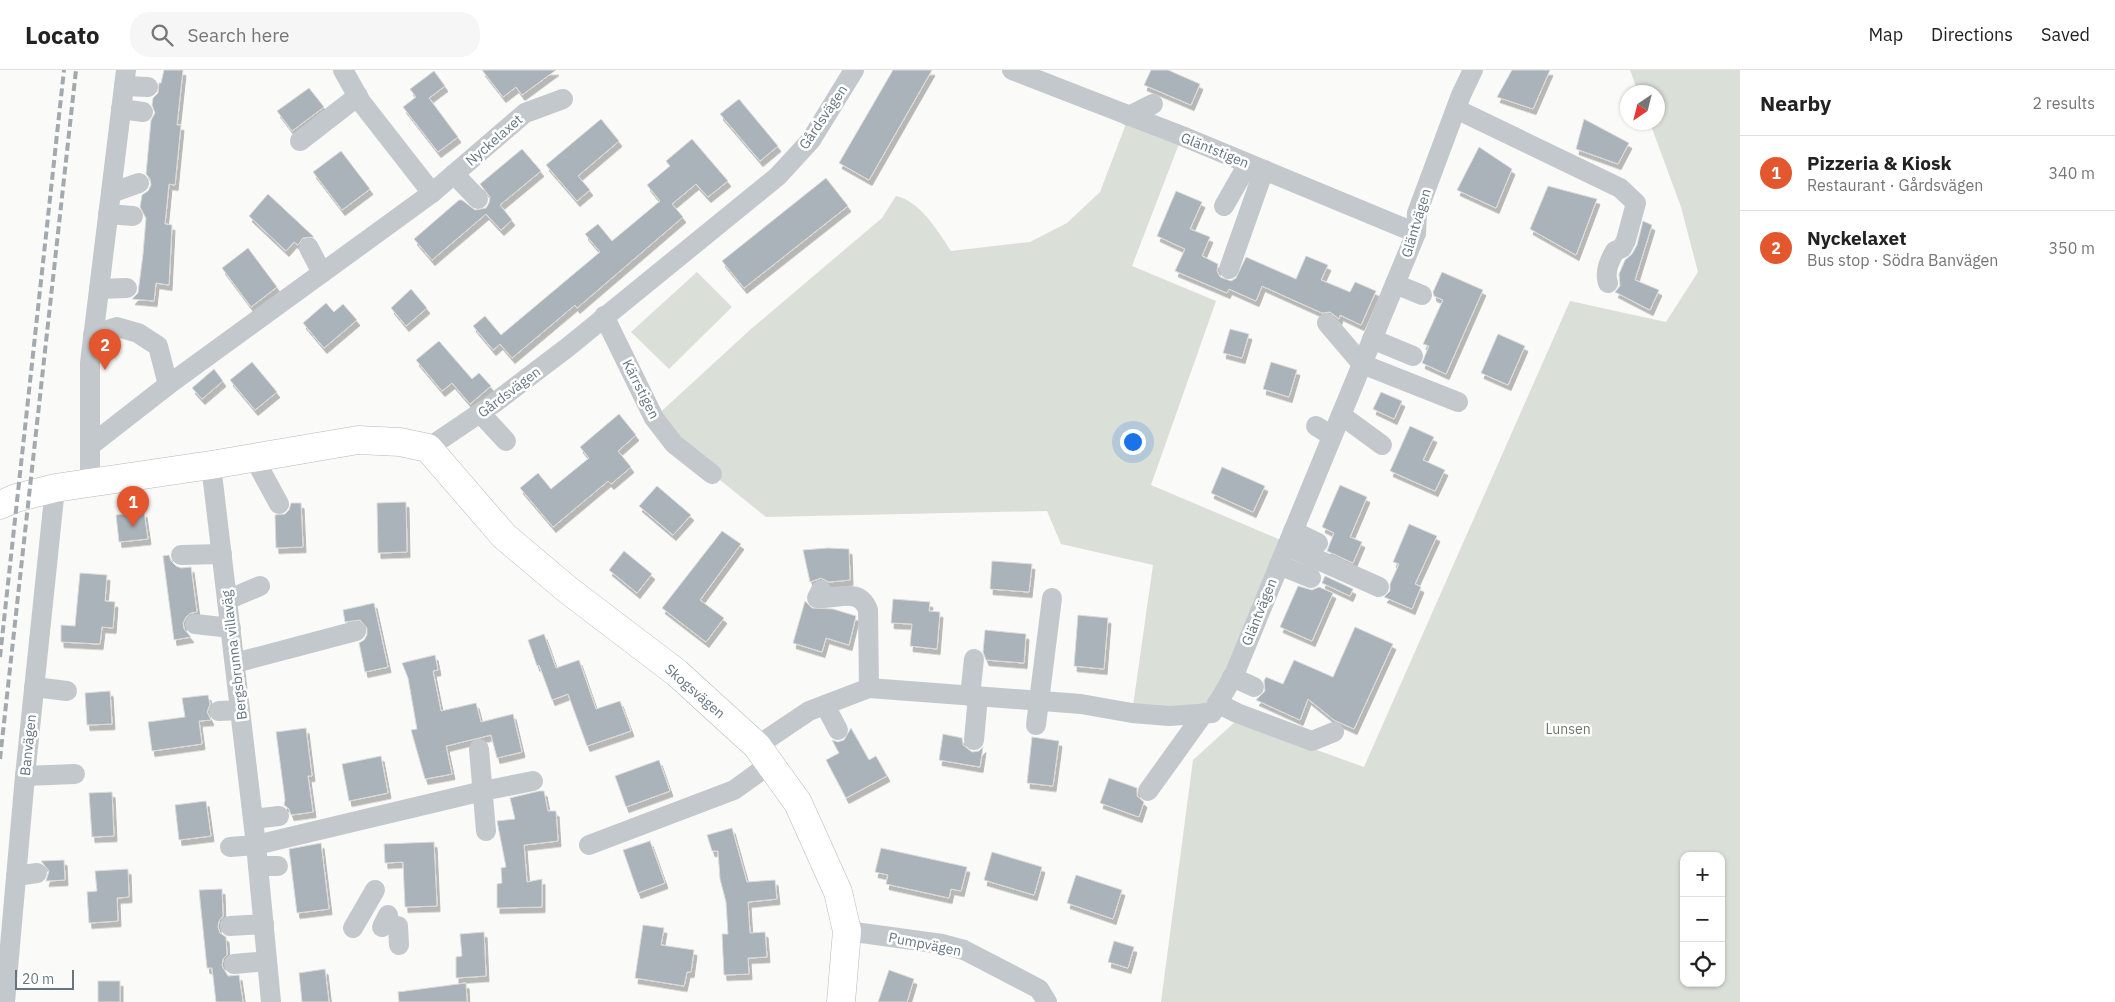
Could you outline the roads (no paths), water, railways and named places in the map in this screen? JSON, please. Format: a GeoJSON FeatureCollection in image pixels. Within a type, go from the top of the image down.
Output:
{"type":"FeatureCollection","features":[{"type":"Feature","properties":{"kind":"street"},"geometry":{"type":"LineString","coordinates":[[343,70],[358,96],[432,193]]}},
{"type":"Feature","properties":{"kind":"street","name":"Gårdsvägen"},"geometry":{"type":"LineString","coordinates":[[428,448],[480,413],[568,347],[778,176],[812,140],[854,70]]}},
{"type":"Feature","properties":{"kind":"street","name":"Gläntstigen"},"geometry":{"type":"LineString","coordinates":[[1012,70],[1416,233]]}},
{"type":"Feature","properties":{"kind":"street","name":"Gläntvägen"},"geometry":{"type":"LineString","coordinates":[[1148,791],[1232,677],[1290,539],[1324,431],[1341,416],[1416,233],[1417,213],[1456,109],[1473,70]]}},
{"type":"Feature","properties":{"kind":"street"},"geometry":{"type":"LineString","coordinates":[[90,482],[90,363],[125,78],[148,87]]}},
{"type":"Feature","properties":{"kind":"street"},"geometry":{"type":"LineString","coordinates":[[300,141],[358,96]]}},
{"type":"Feature","properties":{"kind":"street","name":"Nyckelaxet"},"geometry":{"type":"LineString","coordinates":[[91,445],[168,386],[432,193],[525,113],[563,99]]}},
{"type":"Feature","properties":{"kind":"street"},"geometry":{"type":"LineString","coordinates":[[1129,116],[1153,104]]}},
{"type":"Feature","properties":{"kind":"street"},"geometry":{"type":"LineString","coordinates":[[121,109],[143,112]]}},
{"type":"Feature","properties":{"kind":"street"},"geometry":{"type":"LineString","coordinates":[[1456,109],[1501,123],[1620,188],[1636,203],[1626,240],[1622,248],[1615,251],[1610,260],[1605,276],[1608,283]]}},
{"type":"Feature","properties":{"kind":"street"},"geometry":{"type":"LineString","coordinates":[[1224,206],[1256,167]]}},
{"type":"Feature","properties":{"kind":"street"},"geometry":{"type":"LineString","coordinates":[[1229,269],[1256,167]]}},
{"type":"Feature","properties":{"kind":"street"},"geometry":{"type":"LineString","coordinates":[[454,174],[478,199]]}},
{"type":"Feature","properties":{"kind":"street"},"geometry":{"type":"LineString","coordinates":[[111,193],[139,183]]}},
{"type":"Feature","properties":{"kind":"street"},"geometry":{"type":"LineString","coordinates":[[108,214],[133,216]]}},
{"type":"Feature","properties":{"kind":"street"},"geometry":{"type":"LineString","coordinates":[[309,248],[322,273]]}},
{"type":"Feature","properties":{"kind":"street"},"geometry":{"type":"LineString","coordinates":[[1395,284],[1422,295]]}},
{"type":"Feature","properties":{"kind":"street"},"geometry":{"type":"LineString","coordinates":[[99,289],[127,288]]}},
{"type":"Feature","properties":{"kind":"street","name":"Kärrstigen"},"geometry":{"type":"LineString","coordinates":[[604,316],[654,418],[674,444],[712,474]]}},
{"type":"Feature","properties":{"kind":"street"},"geometry":{"type":"LineString","coordinates":[[1327,323],[1362,364],[1458,402]]}},
{"type":"Feature","properties":{"kind":"street"},"geometry":{"type":"LineString","coordinates":[[93,335],[117,327],[138,333],[158,346],[168,386]]}},
{"type":"Feature","properties":{"kind":"street"},"geometry":{"type":"LineString","coordinates":[[1372,339],[1413,356]]}},
{"type":"Feature","properties":{"kind":"street"},"geometry":{"type":"LineString","coordinates":[[480,413],[506,441]]}},
{"type":"Feature","properties":{"kind":"street"},"geometry":{"type":"LineString","coordinates":[[1341,416],[1382,445]]}},
{"type":"Feature","properties":{"kind":"street"},"geometry":{"type":"LineString","coordinates":[[0,505],[16,498],[55,488],[211,465],[358,440],[400,442],[428,448]]}},
{"type":"Feature","properties":{"kind":"street","name":"Skogsvägen"},"geometry":{"type":"LineString","coordinates":[[428,448],[504,536],[568,590],[677,673],[763,755],[798,804],[838,892],[847,931],[841,1002]]}},
{"type":"Feature","properties":{"kind":"street"},"geometry":{"type":"LineString","coordinates":[[254,458],[279,504]]}},
{"type":"Feature","properties":{"kind":"street","name":"Bergsbrunna villaväg"},"geometry":{"type":"LineString","coordinates":[[211,465],[256,845],[268,866],[264,924],[272,1002]]}},
{"type":"Feature","properties":{"kind":"street","name":"Banvägen"},"geometry":{"type":"LineString","coordinates":[[5,1002],[34,687],[45,634],[55,488]]}},
{"type":"Feature","properties":{"kind":"street"},"geometry":{"type":"LineString","coordinates":[[1290,539],[1318,543]]}},
{"type":"Feature","properties":{"kind":"street"},"geometry":{"type":"LineString","coordinates":[[1290,539],[1379,587]]}},
{"type":"Feature","properties":{"kind":"street"},"geometry":{"type":"LineString","coordinates":[[181,555],[222,554]]}},
{"type":"Feature","properties":{"kind":"street"},"geometry":{"type":"LineString","coordinates":[[1279,565],[1311,578]]}},
{"type":"Feature","properties":{"kind":"street"},"geometry":{"type":"LineString","coordinates":[[227,600],[260,586]]}},
{"type":"Feature","properties":{"kind":"street"},"geometry":{"type":"LineString","coordinates":[[821,590],[817,598],[859,589],[868,610],[864,639],[869,688]]}},
{"type":"Feature","properties":{"kind":"street"},"geometry":{"type":"LineString","coordinates":[[1036,725],[1052,598]]}},
{"type":"Feature","properties":{"kind":"street"},"geometry":{"type":"LineString","coordinates":[[195,624],[231,628]]}},
{"type":"Feature","properties":{"kind":"street"},"geometry":{"type":"LineString","coordinates":[[235,663],[356,632]]}},
{"type":"Feature","properties":{"kind":"street"},"geometry":{"type":"LineString","coordinates":[[974,659],[974,740]]}},
{"type":"Feature","properties":{"kind":"street"},"geometry":{"type":"LineString","coordinates":[[1232,677],[1254,687]]}},
{"type":"Feature","properties":{"kind":"street"},"geometry":{"type":"LineString","coordinates":[[34,687],[67,691]]}},
{"type":"Feature","properties":{"kind":"street"},"geometry":{"type":"LineString","coordinates":[[589,845],[734,790],[763,755],[809,711],[869,688],[1038,701],[1069,695],[1132,714],[1169,716],[1211,708],[1237,713],[1312,741],[1334,732]]}},
{"type":"Feature","properties":{"kind":"street"},"geometry":{"type":"LineString","coordinates":[[825,705],[838,730]]}},
{"type":"Feature","properties":{"kind":"street"},"geometry":{"type":"LineString","coordinates":[[219,711],[240,710]]}},
{"type":"Feature","properties":{"kind":"street"},"geometry":{"type":"LineString","coordinates":[[479,749],[486,831]]}},
{"type":"Feature","properties":{"kind":"street"},"geometry":{"type":"LineString","coordinates":[[25,776],[75,774]]}},
{"type":"Feature","properties":{"kind":"street"},"geometry":{"type":"LineString","coordinates":[[230,847],[256,845],[482,791],[532,781]]}},
{"type":"Feature","properties":{"kind":"street"},"geometry":{"type":"LineString","coordinates":[[253,819],[279,816]]}},
{"type":"Feature","properties":{"kind":"street"},"geometry":{"type":"LineString","coordinates":[[16,876],[37,873]]}},
{"type":"Feature","properties":{"kind":"street"},"geometry":{"type":"LineString","coordinates":[[353,928],[375,890]]}},
{"type":"Feature","properties":{"kind":"street"},"geometry":{"type":"LineString","coordinates":[[230,926],[264,924]]}},
{"type":"Feature","properties":{"kind":"street","name":"Pumpvägen"},"geometry":{"type":"LineString","coordinates":[[847,931],[942,944],[964,950],[1039,989],[1047,1002]]}},
{"type":"Feature","properties":{"kind":"street"},"geometry":{"type":"LineString","coordinates":[[234,964],[267,961]]}},
{"type":"Feature","properties":{"kind":"railway"},"geometry":{"type":"LineString","coordinates":[[0,657],[64,70]]}},
{"type":"Feature","properties":{"kind":"railway"},"geometry":{"type":"LineString","coordinates":[[0,759],[76,70]]}},
{"type":"Feature","properties":{"kind":"place","name":"Nyckelaxet"},"geometry":{"type":"Point","coordinates":[105,370]}},
{"type":"Feature","properties":{"kind":"place","name":"Pizzeria & Kiosk"},"geometry":{"type":"Point","coordinates":[133,527]}},
{"type":"Feature","properties":{"kind":"park label","name":"Lunsen"},"geometry":{"type":"Point","coordinates":[1568,729]}}]}
